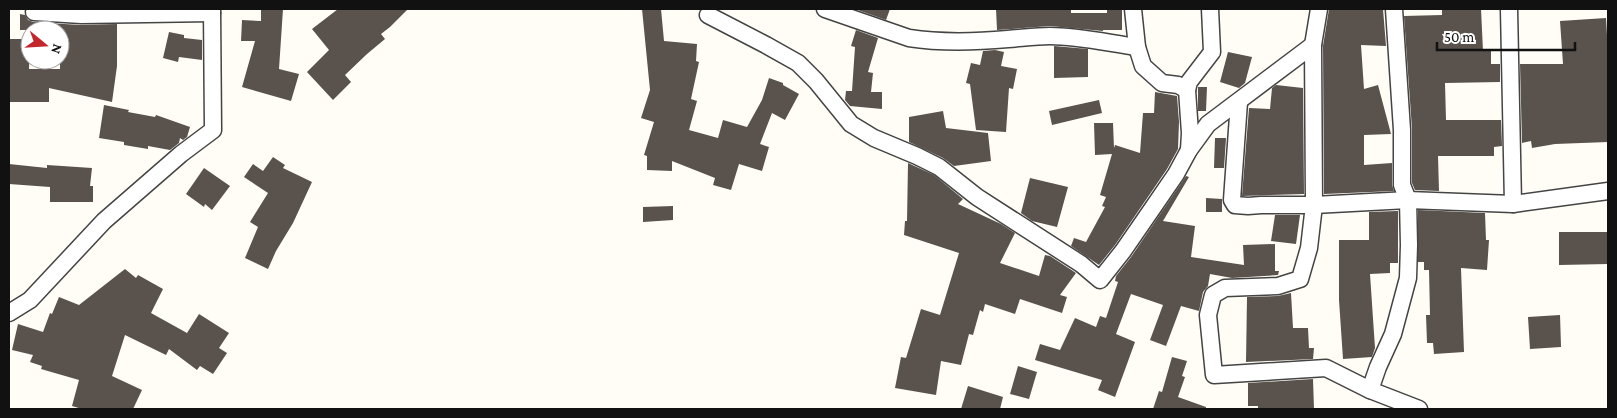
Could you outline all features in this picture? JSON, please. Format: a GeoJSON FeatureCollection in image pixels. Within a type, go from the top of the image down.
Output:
{"type":"FeatureCollection","features":[{"type":"Feature","properties":{"kind":"street"},"geometry":{"type":"LineString","coordinates":[[825,9],[909,38],[937,42],[1050,36],[1087,39],[1137,47]]}},
{"type":"Feature","properties":{"kind":"street"},"geometry":{"type":"LineString","coordinates":[[1133,9],[1137,47],[1143,66],[1162,83],[1178,84],[1187,90]]}},
{"type":"Feature","properties":{"kind":"street"},"geometry":{"type":"LineString","coordinates":[[1189,150],[1190,133],[1187,90],[1189,82],[1212,52],[1210,9]]}},
{"type":"Feature","properties":{"kind":"street"},"geometry":{"type":"LineString","coordinates":[[1319,9],[1314,45],[1314,205],[1309,248],[1300,279],[1278,286],[1225,288],[1213,295],[1208,316],[1214,375],[1326,368],[1370,390],[1419,409]]}},
{"type":"Feature","properties":{"kind":"street"},"geometry":{"type":"LineString","coordinates":[[1370,390],[1393,334],[1408,278],[1408,200],[1402,185],[1402,130],[1394,9]]}},
{"type":"Feature","properties":{"kind":"street"},"geometry":{"type":"LineString","coordinates":[[1509,9],[1512,204]]}},
{"type":"Feature","properties":{"kind":"street"},"geometry":{"type":"LineString","coordinates":[[9,313],[30,300],[104,221],[180,154],[213,130],[212,11],[81,15],[34,12]]}},
{"type":"Feature","properties":{"kind":"street"},"geometry":{"type":"LineString","coordinates":[[708,15],[766,44],[798,63],[816,81],[851,124],[874,138],[939,167],[977,197],[1081,264],[1100,280],[1152,210],[1176,174],[1189,150],[1208,124],[1314,45]]}},
{"type":"Feature","properties":{"kind":"street"},"geometry":{"type":"LineString","coordinates":[[1239,102],[1232,200],[1235,205],[1314,205],[1408,200],[1512,204],[1608,191]]}},
{"type":"Feature","properties":{"kind":"building"},"geometry":{"type":"Polygon","coordinates":[[[261,9],[283,9],[279,69],[299,74],[291,101],[242,87],[255,41],[241,41],[242,20],[261,21],[261,9]]]}},
{"type":"Feature","properties":{"kind":"building"},"geometry":{"type":"Polygon","coordinates":[[[338,9],[408,9],[381,34],[385,39],[345,75],[351,82],[333,100],[307,72],[329,50],[312,29],[338,9]]]}},
{"type":"Feature","properties":{"kind":"building"},"geometry":{"type":"Polygon","coordinates":[[[642,9],[661,9],[664,41],[697,44],[696,61],[699,62],[691,99],[697,101],[689,130],[718,138],[723,120],[747,127],[762,100],[769,78],[783,83],[783,85],[799,94],[785,120],[772,113],[760,144],[769,147],[762,171],[739,164],[731,190],[713,185],[715,178],[672,161],[672,171],[647,170],[647,156],[644,155],[654,122],[641,118],[650,90],[642,9]]]}},
{"type":"Feature","properties":{"kind":"building"},"geometry":{"type":"Polygon","coordinates":[[[855,9],[890,9],[886,20],[855,9]]]}},
{"type":"Feature","properties":{"kind":"building"},"geometry":{"type":"Polygon","coordinates":[[[996,9],[1071,9],[1071,13],[1107,13],[1107,9],[1122,9],[1122,30],[1103,31],[1050,26],[997,30],[996,9]]]}},
{"type":"Feature","properties":{"kind":"building"},"geometry":{"type":"Polygon","coordinates":[[[1329,9],[1383,9],[1386,46],[1361,45],[1364,89],[1378,85],[1391,134],[1364,135],[1364,165],[1392,163],[1392,185],[1394,191],[1324,194],[1323,46],[1329,9]]]}},
{"type":"Feature","properties":{"kind":"building"},"geometry":{"type":"Polygon","coordinates":[[[1442,9],[1481,9],[1483,51],[1491,50],[1491,64],[1500,64],[1500,82],[1445,83],[1446,120],[1501,120],[1502,146],[1494,147],[1494,156],[1438,156],[1439,191],[1415,190],[1412,183],[1412,129],[1404,16],[1442,15],[1442,9]]]}},
{"type":"Feature","properties":{"kind":"building"},"geometry":{"type":"Polygon","coordinates":[[[20,14],[25,15],[28,20],[20,20],[20,14]]]}},
{"type":"Feature","properties":{"kind":"building"},"geometry":{"type":"Polygon","coordinates":[[[1606,18],[1608,142],[1555,144],[1532,148],[1531,141],[1522,143],[1520,64],[1563,64],[1560,21],[1606,18]]]}},
{"type":"Feature","properties":{"kind":"building"},"geometry":{"type":"Polygon","coordinates":[[[70,24],[117,24],[117,66],[112,102],[49,88],[49,102],[9,102],[9,39],[20,39],[20,70],[70,70],[70,24]]]}},
{"type":"Feature","properties":{"kind":"building"},"geometry":{"type":"Polygon","coordinates":[[[856,30],[878,38],[868,72],[873,73],[871,92],[882,92],[882,109],[850,106],[845,100],[846,91],[852,91],[855,47],[851,46],[856,30]]]}},
{"type":"Feature","properties":{"kind":"building"},"geometry":{"type":"Polygon","coordinates":[[[169,32],[184,35],[184,38],[202,40],[202,60],[179,57],[178,62],[163,58],[169,32]]]}},
{"type":"Feature","properties":{"kind":"building"},"geometry":{"type":"Polygon","coordinates":[[[1054,46],[1088,49],[1088,77],[1054,78],[1054,46]]]}},
{"type":"Feature","properties":{"kind":"building"},"geometry":{"type":"Polygon","coordinates":[[[995,50],[1004,52],[1001,66],[1017,69],[1013,89],[1009,88],[1006,132],[976,130],[970,84],[966,83],[971,63],[980,65],[983,51],[995,50]]]}},
{"type":"Feature","properties":{"kind":"building"},"geometry":{"type":"Polygon","coordinates":[[[1228,52],[1252,57],[1245,83],[1239,88],[1220,82],[1228,52]]]}},
{"type":"Feature","properties":{"kind":"building"},"geometry":{"type":"Polygon","coordinates":[[[1276,85],[1303,88],[1304,194],[1242,196],[1249,108],[1270,109],[1272,88],[1276,85]]]}},
{"type":"Feature","properties":{"kind":"building"},"geometry":{"type":"Polygon","coordinates":[[[1198,87],[1207,87],[1206,111],[1198,111],[1198,87]]]}},
{"type":"Feature","properties":{"kind":"building"},"geometry":{"type":"Polygon","coordinates":[[[1155,92],[1177,96],[1179,122],[1178,149],[1167,169],[1099,265],[1071,246],[1074,238],[1086,242],[1105,207],[1102,206],[1106,197],[1100,195],[1112,154],[1095,155],[1094,123],[1113,123],[1114,148],[1115,145],[1140,153],[1143,113],[1154,113],[1155,92]]]}},
{"type":"Feature","properties":{"kind":"building"},"geometry":{"type":"Polygon","coordinates":[[[1099,100],[1102,113],[1052,125],[1049,111],[1099,100]]]}},
{"type":"Feature","properties":{"kind":"building"},"geometry":{"type":"Polygon","coordinates":[[[104,105],[129,110],[128,112],[155,117],[156,115],[190,127],[187,137],[183,140],[180,138],[179,143],[170,150],[148,146],[148,149],[124,145],[124,142],[99,138],[104,105]]]}},
{"type":"Feature","properties":{"kind":"building"},"geometry":{"type":"Polygon","coordinates":[[[943,111],[946,128],[988,133],[991,161],[954,166],[943,158],[909,142],[909,117],[943,111]]]}},
{"type":"Feature","properties":{"kind":"building"},"geometry":{"type":"Polygon","coordinates":[[[1215,138],[1226,138],[1224,168],[1214,168],[1215,138]]]}},
{"type":"Feature","properties":{"kind":"building"},"geometry":{"type":"Polygon","coordinates":[[[273,157],[285,165],[283,168],[312,182],[293,223],[276,251],[268,269],[245,258],[258,227],[250,222],[268,193],[244,177],[253,164],[263,171],[273,157]]]}},
{"type":"Feature","properties":{"kind":"building"},"geometry":{"type":"Polygon","coordinates":[[[908,163],[934,175],[963,199],[958,204],[1001,224],[1015,233],[1000,263],[1039,276],[1045,255],[1050,256],[1076,273],[1060,295],[1067,297],[1062,313],[1020,299],[1015,314],[985,304],[983,312],[980,310],[973,335],[969,334],[961,365],[941,361],[936,395],[895,388],[901,357],[906,358],[921,309],[940,315],[959,253],[904,235],[905,221],[907,221],[908,163]]]}},
{"type":"Feature","properties":{"kind":"building"},"geometry":{"type":"Polygon","coordinates":[[[9,164],[47,168],[47,165],[92,168],[90,186],[93,186],[93,202],[50,202],[50,187],[9,184],[9,164]]]}},
{"type":"Feature","properties":{"kind":"building"},"geometry":{"type":"Polygon","coordinates":[[[204,168],[230,186],[212,210],[205,204],[204,207],[186,194],[204,168]]]}},
{"type":"Feature","properties":{"kind":"building"},"geometry":{"type":"Polygon","coordinates":[[[1186,176],[1189,177],[1163,221],[1195,226],[1191,257],[1244,265],[1243,245],[1275,244],[1275,271],[1279,271],[1278,275],[1232,278],[1210,274],[1208,286],[1203,292],[1199,311],[1181,306],[1166,346],[1150,340],[1163,305],[1131,294],[1116,334],[1135,342],[1115,397],[1098,390],[1102,380],[1035,360],[1040,344],[1060,350],[1075,318],[1096,327],[1100,316],[1106,318],[1118,282],[1115,281],[1116,276],[1186,176]]]}},
{"type":"Feature","properties":{"kind":"building"},"geometry":{"type":"Polygon","coordinates":[[[1030,178],[1068,187],[1057,227],[1032,221],[1021,213],[1030,178]]]}},
{"type":"Feature","properties":{"kind":"building"},"geometry":{"type":"Polygon","coordinates":[[[1206,198],[1222,199],[1222,212],[1206,212],[1206,198]]]}},
{"type":"Feature","properties":{"kind":"building"},"geometry":{"type":"Polygon","coordinates":[[[673,206],[673,220],[643,222],[643,207],[673,206]]]}},
{"type":"Feature","properties":{"kind":"building"},"geometry":{"type":"Polygon","coordinates":[[[1418,210],[1485,213],[1486,240],[1489,240],[1487,270],[1461,268],[1464,352],[1434,354],[1433,343],[1427,343],[1426,315],[1430,315],[1429,270],[1424,270],[1424,262],[1418,262],[1418,210]]]}},
{"type":"Feature","properties":{"kind":"building"},"geometry":{"type":"Polygon","coordinates":[[[1398,211],[1398,263],[1390,263],[1390,273],[1370,274],[1375,348],[1372,357],[1343,359],[1339,300],[1339,240],[1369,240],[1369,212],[1398,211]]]}},
{"type":"Feature","properties":{"kind":"building"},"geometry":{"type":"Polygon","coordinates":[[[1275,215],[1300,215],[1296,244],[1271,241],[1275,215]]]}},
{"type":"Feature","properties":{"kind":"building"},"geometry":{"type":"Polygon","coordinates":[[[1559,232],[1608,232],[1608,264],[1559,265],[1559,232]]]}},
{"type":"Feature","properties":{"kind":"building"},"geometry":{"type":"Polygon","coordinates":[[[125,269],[136,278],[138,275],[163,289],[151,313],[187,333],[199,314],[229,333],[219,348],[227,353],[213,374],[200,366],[197,370],[169,349],[166,355],[125,335],[112,376],[142,390],[133,409],[82,409],[72,406],[79,380],[41,369],[42,366],[30,362],[33,355],[12,350],[18,324],[43,332],[50,313],[52,314],[59,297],[79,305],[125,269]]]}},
{"type":"Feature","properties":{"kind":"building"},"geometry":{"type":"Polygon","coordinates":[[[1291,293],[1293,328],[1308,328],[1309,348],[1314,348],[1313,359],[1246,362],[1247,297],[1278,296],[1291,293]]]}},
{"type":"Feature","properties":{"kind":"building"},"geometry":{"type":"Polygon","coordinates":[[[1560,315],[1561,347],[1530,349],[1528,317],[1560,315]]]}},
{"type":"Feature","properties":{"kind":"building"},"geometry":{"type":"Polygon","coordinates":[[[1172,357],[1187,361],[1182,376],[1185,377],[1178,397],[1206,407],[1206,409],[1153,409],[1159,391],[1162,392],[1172,357]]]}},
{"type":"Feature","properties":{"kind":"building"},"geometry":{"type":"Polygon","coordinates":[[[1018,366],[1037,372],[1029,399],[1010,394],[1018,366]]]}},
{"type":"Feature","properties":{"kind":"building"},"geometry":{"type":"Polygon","coordinates":[[[1313,379],[1314,409],[1258,409],[1258,406],[1248,406],[1248,383],[1313,379]]]}},
{"type":"Feature","properties":{"kind":"building"},"geometry":{"type":"Polygon","coordinates":[[[968,386],[1003,397],[1000,409],[961,409],[968,386]]]}}]}
